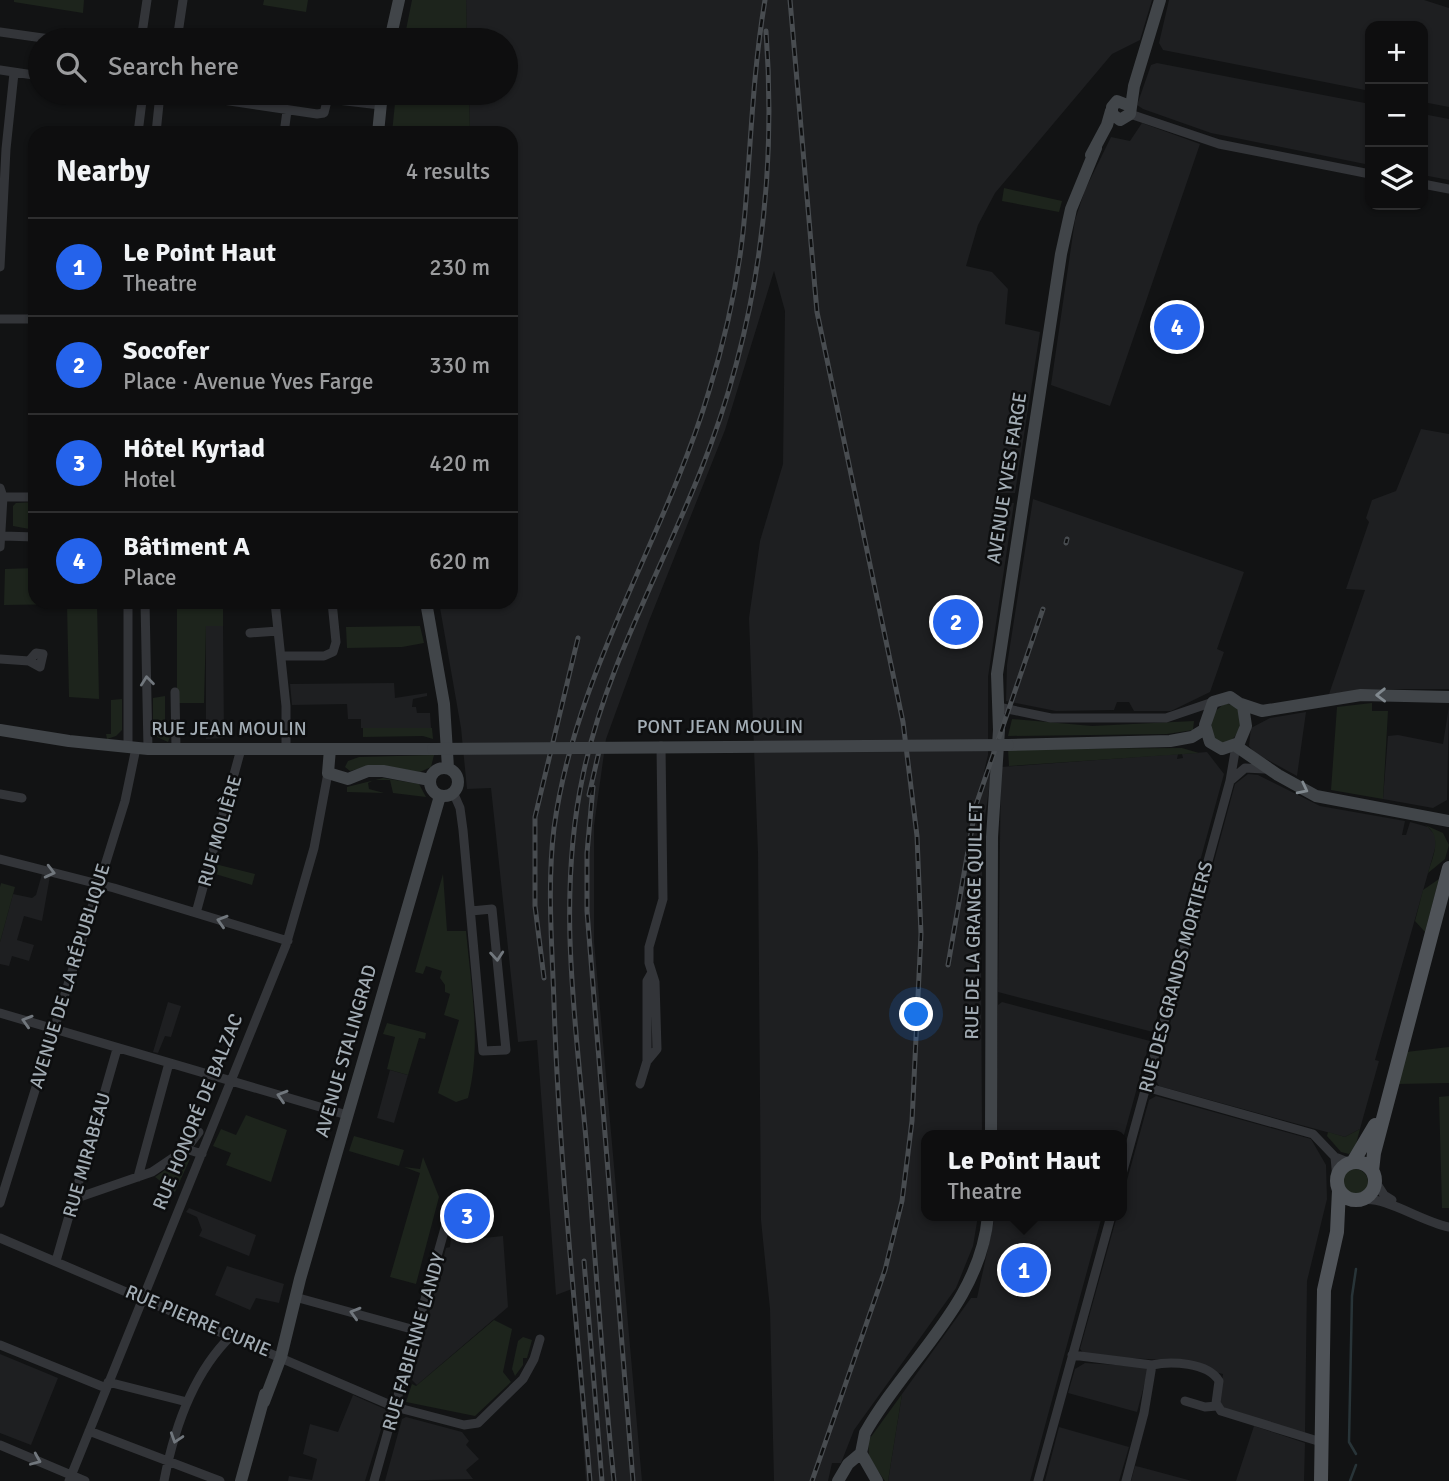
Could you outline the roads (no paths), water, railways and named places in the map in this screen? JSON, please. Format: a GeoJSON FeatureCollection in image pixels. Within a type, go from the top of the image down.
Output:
{"type":"FeatureCollection","features":[{"type":"Feature","properties":{"kind":"main road"},"geometry":{"type":"LineString","coordinates":[[1333,1249],[1359,1200],[1371,1193],[1374,1153],[1449,869]]}},
{"type":"Feature","properties":{"kind":"main road"},"geometry":{"type":"LineString","coordinates":[[1321,1481],[1324,1290],[1338,1232],[1338,1184],[1341,1169],[1351,1163],[1374,1127],[1397,1065]]}},
{"type":"Feature","properties":{"kind":"main road"},"geometry":{"type":"LineString","coordinates":[[1351,1163],[1362,1163],[1374,1176]]}},
{"type":"Feature","properties":{"kind":"main road"},"geometry":{"type":"LineString","coordinates":[[1338,1184],[1346,1198],[1359,1200]]}},
{"type":"Feature","properties":{"kind":"street"},"geometry":{"type":"LineString","coordinates":[[143,28],[147,0]]}},
{"type":"Feature","properties":{"kind":"street"},"geometry":{"type":"LineString","coordinates":[[179,28],[183,0]]}},
{"type":"Feature","properties":{"kind":"street"},"geometry":{"type":"LineString","coordinates":[[393,28],[399,0]]}},
{"type":"Feature","properties":{"kind":"street","name":"AVENUE YVES FARGE"},"geometry":{"type":"LineString","coordinates":[[998,708],[998,660],[1068,201],[1104,132],[1121,110],[1139,68],[1160,0]]}},
{"type":"Feature","properties":{"kind":"street"},"geometry":{"type":"LineString","coordinates":[[0,32],[28,36]]}},
{"type":"Feature","properties":{"kind":"street"},"geometry":{"type":"LineString","coordinates":[[0,70],[28,75]]}},
{"type":"Feature","properties":{"kind":"street"},"geometry":{"type":"LineString","coordinates":[[0,267],[6,149],[14,73]]}},
{"type":"Feature","properties":{"kind":"street"},"geometry":{"type":"LineString","coordinates":[[139,126],[142,105]]}},
{"type":"Feature","properties":{"kind":"street"},"geometry":{"type":"LineString","coordinates":[[157,126],[160,105]]}},
{"type":"Feature","properties":{"kind":"street"},"geometry":{"type":"LineString","coordinates":[[250,105],[324,113],[326,105]]}},
{"type":"Feature","properties":{"kind":"street"},"geometry":{"type":"LineString","coordinates":[[379,126],[380,105]]}},
{"type":"Feature","properties":{"kind":"street"},"geometry":{"type":"LineString","coordinates":[[1121,110],[1219,144],[1365,173]]}},
{"type":"Feature","properties":{"kind":"street"},"geometry":{"type":"LineString","coordinates":[[285,126],[287,111]]}},
{"type":"Feature","properties":{"kind":"street"},"geometry":{"type":"LineString","coordinates":[[1428,185],[1449,189]]}},
{"type":"Feature","properties":{"kind":"street"},"geometry":{"type":"LineString","coordinates":[[0,319],[28,319]]}},
{"type":"Feature","properties":{"kind":"street"},"geometry":{"type":"LineString","coordinates":[[0,547],[3,536],[1,493],[28,496]]}},
{"type":"Feature","properties":{"kind":"street"},"geometry":{"type":"LineString","coordinates":[[3,536],[28,537]]}},
{"type":"Feature","properties":{"kind":"street"},"geometry":{"type":"LineString","coordinates":[[128,609],[137,748]]}},
{"type":"Feature","properties":{"kind":"street"},"geometry":{"type":"LineString","coordinates":[[137,748],[145,609]]}},
{"type":"Feature","properties":{"kind":"street"},"geometry":{"type":"LineString","coordinates":[[276,609],[286,748]]}},
{"type":"Feature","properties":{"kind":"street"},"geometry":{"type":"LineString","coordinates":[[281,656],[327,656],[333,653],[336,642],[333,609]]}},
{"type":"Feature","properties":{"kind":"street"},"geometry":{"type":"LineString","coordinates":[[427,609],[444,704],[447,768]]}},
{"type":"Feature","properties":{"kind":"street"},"geometry":{"type":"LineString","coordinates":[[250,633],[278,631]]}},
{"type":"Feature","properties":{"kind":"street"},"geometry":{"type":"LineString","coordinates":[[0,659],[29,661]]}},
{"type":"Feature","properties":{"kind":"street"},"geometry":{"type":"LineString","coordinates":[[175,692],[176,749]]}},
{"type":"Feature","properties":{"kind":"street"},"geometry":{"type":"LineString","coordinates":[[1177,717],[1226,697],[1262,711],[1361,695],[1449,697]]}},
{"type":"Feature","properties":{"kind":"street"},"geometry":{"type":"LineString","coordinates":[[1213,702],[1205,727],[1207,738],[1231,770]]}},
{"type":"Feature","properties":{"kind":"street"},"geometry":{"type":"LineString","coordinates":[[1236,746],[1242,740],[1246,726],[1241,704]]}},
{"type":"Feature","properties":{"kind":"street"},"geometry":{"type":"LineString","coordinates":[[998,708],[1051,719],[1194,718],[1205,727]]}},
{"type":"Feature","properties":{"kind":"street","name":"RUE DE LA GRANGE QUILLET"},"geometry":{"type":"LineString","coordinates":[[991,1130],[992,836],[998,708]]}},
{"type":"Feature","properties":{"kind":"street"},"geometry":{"type":"LineString","coordinates":[[1170,741],[1192,737],[1205,727]]}},
{"type":"Feature","properties":{"kind":"street","name":"RUE JEAN MOULIN"},"geometry":{"type":"LineString","coordinates":[[0,730],[137,748],[330,749]]}},
{"type":"Feature","properties":{"kind":"street"},"geometry":{"type":"LineString","coordinates":[[1170,741],[1216,747],[1236,746],[1278,775],[1316,796],[1449,821]]}},
{"type":"Feature","properties":{"kind":"street","name":"PONT JEAN MOULIN"},"geometry":{"type":"LineString","coordinates":[[330,749],[1008,745],[1170,741]]}},
{"type":"Feature","properties":{"kind":"street"},"geometry":{"type":"LineString","coordinates":[[640,1084],[647,1061],[657,1049],[655,982],[651,974],[649,947],[663,900],[661,746]]}},
{"type":"Feature","properties":{"kind":"street","name":"RUE DES GRANDS MORTIERS"},"geometry":{"type":"LineString","coordinates":[[1127,1156],[1230,781],[1236,746]]}},
{"type":"Feature","properties":{"kind":"street","name":"AVENUE DE LA RÉPUBLIQUE"},"geometry":{"type":"LineString","coordinates":[[0,1203],[125,801],[137,748]]}},
{"type":"Feature","properties":{"kind":"street","name":"RUE MOLIÈRE"},"geometry":{"type":"LineString","coordinates":[[196,913],[241,749]]}},
{"type":"Feature","properties":{"kind":"street","name":"RUE HONORÉ DE BALZAC"},"geometry":{"type":"LineString","coordinates":[[70,1478],[288,941],[314,848],[330,749]]}},
{"type":"Feature","properties":{"kind":"street"},"geometry":{"type":"LineString","coordinates":[[1230,781],[1239,771],[1251,767],[1278,775]]}},
{"type":"Feature","properties":{"kind":"street"},"geometry":{"type":"LineString","coordinates":[[430,780],[438,769],[447,768],[454,773],[458,780],[447,794]]}},
{"type":"Feature","properties":{"kind":"street"},"geometry":{"type":"LineString","coordinates":[[328,773],[348,779],[368,771],[383,771],[430,780]]}},
{"type":"Feature","properties":{"kind":"street"},"geometry":{"type":"LineString","coordinates":[[430,780],[433,791],[447,794],[460,808],[483,1051],[506,1050],[492,909],[471,911]]}},
{"type":"Feature","properties":{"kind":"street"},"geometry":{"type":"LineString","coordinates":[[0,794],[22,798]]}},
{"type":"Feature","properties":{"kind":"street","name":"AVENUE STALINGRAD"},"geometry":{"type":"LineString","coordinates":[[241,1481],[347,1115],[447,794]]}},
{"type":"Feature","properties":{"kind":"street"},"geometry":{"type":"LineString","coordinates":[[0,859],[99,884],[288,941]]}},
{"type":"Feature","properties":{"kind":"street"},"geometry":{"type":"LineString","coordinates":[[0,1013],[347,1115]]}},
{"type":"Feature","properties":{"kind":"street","name":"RUE MIRABEAU"},"geometry":{"type":"LineString","coordinates":[[56,1261],[117,1049]]}},
{"type":"Feature","properties":{"kind":"street"},"geometry":{"type":"LineString","coordinates":[[138,1177],[169,1063]]}},
{"type":"Feature","properties":{"kind":"street"},"geometry":{"type":"LineString","coordinates":[[1146,1087],[1312,1134],[1335,1157],[1351,1163]]}},
{"type":"Feature","properties":{"kind":"street"},"geometry":{"type":"LineString","coordinates":[[74,1199],[162,1167],[186,1149],[199,1132]]}},
{"type":"Feature","properties":{"kind":"street"},"geometry":{"type":"LineString","coordinates":[[186,1149],[201,1154]]}},
{"type":"Feature","properties":{"kind":"street"},"geometry":{"type":"LineString","coordinates":[[1335,1157],[1338,1184]]}},
{"type":"Feature","properties":{"kind":"street"},"geometry":{"type":"LineString","coordinates":[[1374,1176],[1384,1195],[1449,1225]]}},
{"type":"Feature","properties":{"kind":"street"},"geometry":{"type":"LineString","coordinates":[[1359,1200],[1382,1200],[1416,1218],[1449,1225]]}},
{"type":"Feature","properties":{"kind":"street","name":"RUE FABIENNE LANDY"},"geometry":{"type":"LineString","coordinates":[[374,1481],[452,1203]]}},
{"type":"Feature","properties":{"kind":"street"},"geometry":{"type":"LineString","coordinates":[[877,1481],[861,1454],[867,1427],[973,1277],[981,1254],[987,1221]]}},
{"type":"Feature","properties":{"kind":"street"},"geometry":{"type":"LineString","coordinates":[[1038,1481],[1110,1221]]}},
{"type":"Feature","properties":{"kind":"street","name":"RUE PIERRE CURIE"},"geometry":{"type":"LineString","coordinates":[[0,1238],[395,1407],[464,1425],[478,1423],[523,1379],[534,1359],[540,1339]]}},
{"type":"Feature","properties":{"kind":"street"},"geometry":{"type":"LineString","coordinates":[[295,1297],[415,1330]]}},
{"type":"Feature","properties":{"kind":"street"},"geometry":{"type":"LineString","coordinates":[[164,1481],[187,1402],[202,1371],[231,1336]]}},
{"type":"Feature","properties":{"kind":"street"},"geometry":{"type":"LineString","coordinates":[[0,1345],[107,1385],[187,1402]]}},
{"type":"Feature","properties":{"kind":"street"},"geometry":{"type":"LineString","coordinates":[[1072,1356],[1152,1365],[1172,1362],[1215,1374],[1219,1384],[1217,1406]]}},
{"type":"Feature","properties":{"kind":"street"},"geometry":{"type":"LineString","coordinates":[[1126,1481],[1144,1413],[1152,1365]]}},
{"type":"Feature","properties":{"kind":"street"},"geometry":{"type":"LineString","coordinates":[[1185,1401],[1205,1407],[1217,1406],[1226,1412],[1321,1442]]}},
{"type":"Feature","properties":{"kind":"street"},"geometry":{"type":"LineString","coordinates":[[89,1431],[220,1481]]}},
{"type":"Feature","properties":{"kind":"street","name":"AVENUE STALINGRAD"},"geometry":{"type":"LineString","coordinates":[[247,1481],[253,1440]]}},
{"type":"Feature","properties":{"kind":"street"},"geometry":{"type":"LineString","coordinates":[[0,1445],[70,1478],[85,1481]]}},
{"type":"Feature","properties":{"kind":"street"},"geometry":{"type":"LineString","coordinates":[[840,1481],[848,1464],[861,1454]]}},
{"type":"Feature","properties":{"kind":"street"},"geometry":{"type":"LineString","coordinates":[[840,1481],[850,1473],[867,1467]]}},
{"type":"Feature","properties":{"kind":"waterway"},"geometry":{"type":"LineString","coordinates":[[1356,1269],[1352,1296],[1349,1442],[1356,1454]]}},
{"type":"Feature","properties":{"kind":"waterway"},"geometry":{"type":"LineString","coordinates":[[1350,1481],[1356,1465]]}},
{"type":"Feature","properties":{"kind":"railway"},"geometry":{"type":"LineString","coordinates":[[590,1481],[556,1063],[551,915],[554,828],[565,771],[581,715],[623,606],[691,446],[722,347],[743,235],[755,80],[765,0]]}},
{"type":"Feature","properties":{"kind":"railway"},"geometry":{"type":"LineString","coordinates":[[790,0],[817,312],[903,722],[917,836],[921,934],[912,1121],[902,1201],[885,1270],[812,1481]]}},
{"type":"Feature","properties":{"kind":"railway"},"geometry":{"type":"LineString","coordinates":[[614,1481],[573,1003],[570,911],[575,820],[583,775],[605,697],[701,470],[736,363],[759,254],[765,199],[769,87],[766,31]]}},
{"type":"Feature","properties":{"kind":"railway"},"geometry":{"type":"LineString","coordinates":[[1066,543],[1067,539]]}},
{"type":"Feature","properties":{"kind":"railway"},"geometry":{"type":"LineString","coordinates":[[948,965],[976,805],[1043,609]]}},
{"type":"Feature","properties":{"kind":"railway"},"geometry":{"type":"LineString","coordinates":[[544,978],[535,906],[535,817],[578,638]]}},
{"type":"Feature","properties":{"kind":"railway"},"geometry":{"type":"LineString","coordinates":[[589,795],[600,747]]}},
{"type":"Feature","properties":{"kind":"railway"},"geometry":{"type":"LineString","coordinates":[[593,787],[587,853],[587,911],[633,1481]]}},
{"type":"Feature","properties":{"kind":"railway"},"geometry":{"type":"LineString","coordinates":[[584,1261],[602,1481]]}},
{"type":"Feature","properties":{"kind":"place","name":"Bâtiment A"},"geometry":{"type":"Point","coordinates":[1177,327]}},
{"type":"Feature","properties":{"kind":"place","name":"Socofer"},"geometry":{"type":"Point","coordinates":[956,622]}},
{"type":"Feature","properties":{"kind":"place","name":"Hôtel Kyriad"},"geometry":{"type":"Point","coordinates":[467,1216]}},
{"type":"Feature","properties":{"kind":"place","name":"Le Point Haut"},"geometry":{"type":"Point","coordinates":[1024,1270]}}]}
